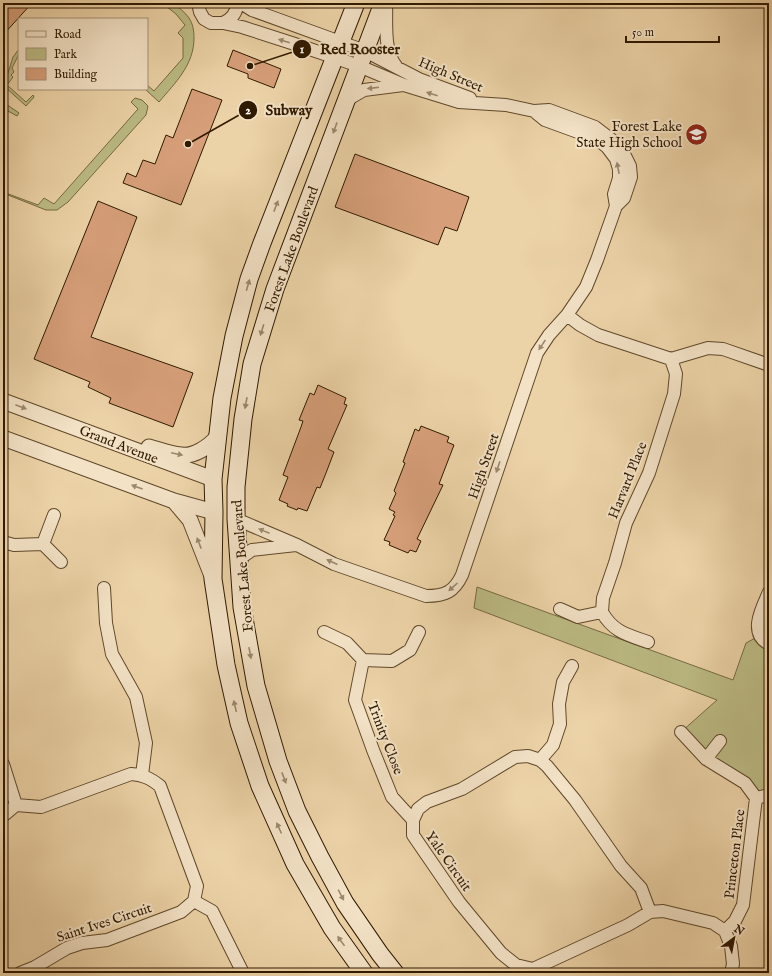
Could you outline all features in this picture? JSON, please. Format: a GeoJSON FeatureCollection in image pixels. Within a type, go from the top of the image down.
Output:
{"type":"FeatureCollection","features":[{"type":"Feature","properties":{"kind":"main road","name":"Forest Lake Boulevard"},"geometry":{"type":"LineString","coordinates":[[356,3],[249,279],[234,336],[222,398],[212,479],[214,512],[213,579],[226,665],[239,723],[260,786],[295,864],[332,928],[364,973]]}},
{"type":"Feature","properties":{"kind":"main road","name":"Forest Lake Boulevard"},"geometry":{"type":"LineString","coordinates":[[383,3],[275,289],[252,364],[243,419],[236,487],[236,519],[242,607],[256,686],[278,761],[297,811],[345,903],[395,973]]}},
{"type":"Feature","properties":{"kind":"main road","name":"Grand Avenue"},"geometry":{"type":"LineString","coordinates":[[212,479],[236,487]]}},
{"type":"Feature","properties":{"kind":"main road"},"geometry":{"type":"LineString","coordinates":[[214,512],[236,519]]}},
{"type":"Feature","properties":{"kind":"street"},"geometry":{"type":"LineString","coordinates":[[198,3],[200,12],[204,19],[211,23],[242,27],[338,49]]}},
{"type":"Feature","properties":{"kind":"street"},"geometry":{"type":"LineString","coordinates":[[223,24],[234,15],[237,8],[237,3]]}},
{"type":"Feature","properties":{"kind":"street"},"geometry":{"type":"LineString","coordinates":[[241,3],[252,10],[338,49]]}},
{"type":"Feature","properties":{"kind":"street"},"geometry":{"type":"LineString","coordinates":[[386,3],[388,43],[391,60],[396,66]]}},
{"type":"Feature","properties":{"kind":"street","name":"High Street"},"geometry":{"type":"LineString","coordinates":[[338,49],[362,58],[396,66],[419,79],[484,104]]}},
{"type":"Feature","properties":{"kind":"street","name":"High Street"},"geometry":{"type":"LineString","coordinates":[[236,519],[297,545],[334,564],[426,596],[438,596],[450,591],[457,584],[462,575],[537,353],[586,287],[616,206],[624,198],[631,177],[630,166],[616,143],[595,127],[549,110],[534,111],[506,105],[459,102],[404,85],[362,58],[338,49]]}},
{"type":"Feature","properties":{"kind":"street"},"geometry":{"type":"LineString","coordinates":[[345,101],[364,90],[404,85]]}},
{"type":"Feature","properties":{"kind":"street"},"geometry":{"type":"LineString","coordinates":[[567,314],[580,325],[598,335],[671,359],[708,348],[723,349],[769,365]]}},
{"type":"Feature","properties":{"kind":"street","name":"Harvard Place"},"geometry":{"type":"LineString","coordinates":[[602,612],[603,598],[615,563],[626,523],[649,473],[674,394],[676,374],[671,359]]}},
{"type":"Feature","properties":{"kind":"street","name":"Grand Avenue"},"geometry":{"type":"LineString","coordinates":[[3,401],[212,479]]}},
{"type":"Feature","properties":{"kind":"street"},"geometry":{"type":"LineString","coordinates":[[141,452],[147,447],[182,455],[197,452],[207,447],[212,444],[217,437]]}},
{"type":"Feature","properties":{"kind":"street"},"geometry":{"type":"LineString","coordinates":[[3,438],[174,501],[214,512]]}},
{"type":"Feature","properties":{"kind":"street"},"geometry":{"type":"LineString","coordinates":[[174,501],[190,520],[213,579]]}},
{"type":"Feature","properties":{"kind":"street"},"geometry":{"type":"LineString","coordinates":[[43,544],[54,515]]}},
{"type":"Feature","properties":{"kind":"street"},"geometry":{"type":"LineString","coordinates":[[3,542],[14,545],[43,544],[61,562]]}},
{"type":"Feature","properties":{"kind":"street"},"geometry":{"type":"LineString","coordinates":[[239,558],[252,550],[297,545]]}},
{"type":"Feature","properties":{"kind":"street"},"geometry":{"type":"LineString","coordinates":[[104,588],[106,623],[112,654],[136,697],[146,743],[142,775]]}},
{"type":"Feature","properties":{"kind":"street"},"geometry":{"type":"LineString","coordinates":[[769,592],[759,616],[758,627],[759,636],[769,644]]}},
{"type":"Feature","properties":{"kind":"street"},"geometry":{"type":"LineString","coordinates":[[560,609],[578,617],[602,612],[607,622],[618,631],[648,642]]}},
{"type":"Feature","properties":{"kind":"street"},"geometry":{"type":"LineString","coordinates":[[324,632],[347,643],[363,660],[392,661],[410,650],[419,632]]}},
{"type":"Feature","properties":{"kind":"street","name":"Trinity Close"},"geometry":{"type":"LineString","coordinates":[[363,660],[355,700],[392,797],[413,820]]}},
{"type":"Feature","properties":{"kind":"street"},"geometry":{"type":"LineString","coordinates":[[572,666],[563,682],[559,704],[560,724],[553,745],[540,760],[547,766],[575,800],[621,866],[641,888],[650,912],[663,911],[713,923],[725,931],[731,946],[733,964],[731,973]]}},
{"type":"Feature","properties":{"kind":"street","name":"Princeton Place"},"geometry":{"type":"LineString","coordinates":[[681,732],[706,759],[745,783],[756,798],[743,905],[735,920],[725,931]]}},
{"type":"Feature","properties":{"kind":"street"},"geometry":{"type":"LineString","coordinates":[[706,759],[720,741]]}},
{"type":"Feature","properties":{"kind":"street","name":"Yale Circuit"},"geometry":{"type":"LineString","coordinates":[[540,760],[528,756],[515,757],[462,789],[427,802],[418,809],[413,820],[413,835],[459,902],[501,953],[516,965],[534,971],[628,925],[650,912]]}},
{"type":"Feature","properties":{"kind":"street"},"geometry":{"type":"LineString","coordinates":[[3,764],[16,805]]}},
{"type":"Feature","properties":{"kind":"street"},"geometry":{"type":"LineString","coordinates":[[3,816],[16,805],[41,808],[131,774],[151,778],[160,786],[197,886],[194,901],[212,911],[242,973]]}},
{"type":"Feature","properties":{"kind":"street","name":"Princeton Place"},"geometry":{"type":"LineString","coordinates":[[756,798],[769,795]]}},
{"type":"Feature","properties":{"kind":"street","name":"Saint Ives Circuit"},"geometry":{"type":"LineString","coordinates":[[20,973],[35,967],[67,948],[82,943],[107,940],[181,912],[194,901]]}},
{"type":"Feature","properties":{"kind":"green space"},"geometry":{"type":"Polygon","coordinates":[[[162,3],[173,3],[189,18],[193,30],[193,48],[191,57],[177,81],[159,102],[146,90],[148,90],[148,86],[154,91],[183,58],[183,38],[178,33],[185,25],[176,14],[162,3]]]}},
{"type":"Feature","properties":{"kind":"green space"},"geometry":{"type":"Polygon","coordinates":[[[18,50],[18,56],[12,68],[14,72],[11,75],[13,77],[7,85],[26,102],[33,95],[34,97],[26,106],[4,86],[13,57],[18,50]]]}},
{"type":"Feature","properties":{"kind":"green space"},"geometry":{"type":"Polygon","coordinates":[[[135,98],[142,100],[148,106],[146,115],[68,202],[57,210],[46,210],[3,193],[38,205],[44,198],[54,204],[138,109],[131,102],[135,98]]]}},
{"type":"Feature","properties":{"kind":"green space"},"geometry":{"type":"Polygon","coordinates":[[[3,102],[19,113],[17,116],[8,111],[3,117],[3,102]]]}},
{"type":"Feature","properties":{"kind":"green space"},"geometry":{"type":"Polygon","coordinates":[[[477,587],[733,680],[746,643],[759,636],[769,644],[769,795],[756,798],[681,732],[717,700],[474,608],[477,587]]]}},
{"type":"Feature","properties":{"kind":"building"},"geometry":{"type":"Polygon","coordinates":[[[3,3],[32,3],[18,18],[3,35],[3,3]]]}},
{"type":"Feature","properties":{"kind":"building"},"geometry":{"type":"Polygon","coordinates":[[[233,50],[281,69],[274,88],[248,78],[248,74],[227,66],[233,50]]]}},
{"type":"Feature","properties":{"kind":"building"},"geometry":{"type":"Polygon","coordinates":[[[192,89],[222,100],[181,205],[123,183],[127,173],[136,177],[143,160],[155,164],[166,135],[173,138],[192,89]]]}},
{"type":"Feature","properties":{"kind":"building"},"geometry":{"type":"Polygon","coordinates":[[[355,154],[469,197],[457,231],[445,227],[438,245],[335,207],[355,154]]]}},
{"type":"Feature","properties":{"kind":"building"},"geometry":{"type":"Polygon","coordinates":[[[98,201],[137,217],[91,337],[193,373],[173,427],[109,403],[111,398],[88,387],[90,382],[34,359],[98,201]]]}},
{"type":"Feature","properties":{"kind":"building"},"geometry":{"type":"Polygon","coordinates":[[[318,385],[346,398],[344,404],[347,405],[328,449],[334,452],[320,488],[317,487],[307,511],[298,508],[297,510],[287,506],[288,504],[279,500],[288,477],[283,475],[303,421],[299,420],[310,393],[314,395],[318,385]]]}},
{"type":"Feature","properties":{"kind":"building"},"geometry":{"type":"Polygon","coordinates":[[[421,426],[449,437],[447,442],[454,445],[439,484],[443,485],[417,539],[421,541],[416,552],[410,550],[408,553],[389,545],[390,542],[384,540],[395,516],[393,515],[395,512],[389,509],[396,493],[394,491],[405,463],[403,462],[415,429],[419,431],[421,426]]]}},
{"type":"Feature","properties":{"kind":"place","name":"Red Rooster"},"geometry":{"type":"Point","coordinates":[250,66]}},
{"type":"Feature","properties":{"kind":"place","name":"Forest Lake State High School"},"geometry":{"type":"Point","coordinates":[697,134]}},
{"type":"Feature","properties":{"kind":"place","name":"Subway"},"geometry":{"type":"Point","coordinates":[188,144]}}]}
